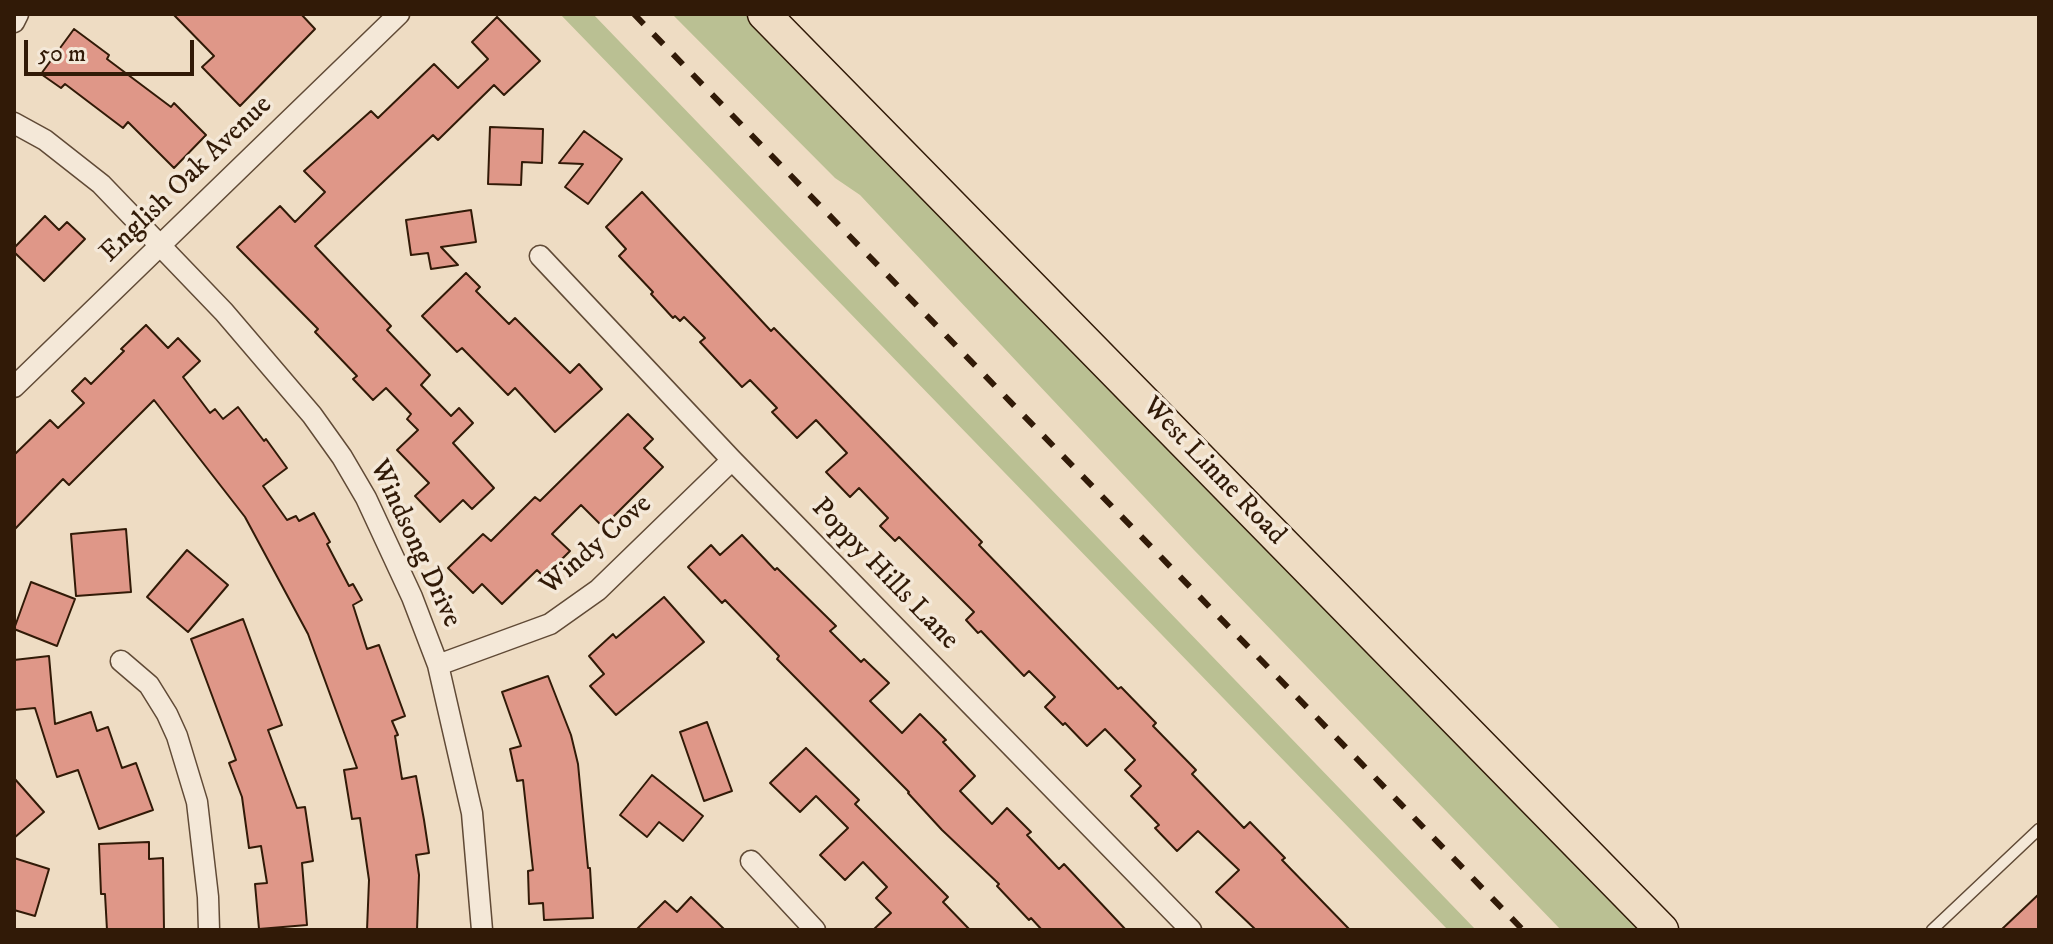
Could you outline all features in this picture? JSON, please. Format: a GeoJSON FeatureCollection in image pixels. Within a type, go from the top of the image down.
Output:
{"type":"FeatureCollection","features":[{"type":"Feature","properties":{"kind":"main road","name":"West Linne Road"},"geometry":{"type":"LineString","coordinates":[[764,14],[1662,930]]}},
{"type":"Feature","properties":{"kind":"street"},"geometry":{"type":"LineString","coordinates":[[14,22],[18,14]]}},
{"type":"Feature","properties":{"kind":"street","name":"English Oak Avenue"},"geometry":{"type":"LineString","coordinates":[[14,387],[399,14]]}},
{"type":"Feature","properties":{"kind":"street","name":"Windsong Drive"},"geometry":{"type":"LineString","coordinates":[[14,123],[45,140],[101,184],[224,312],[312,415],[366,498],[412,597],[438,665],[472,813],[482,930]]}},
{"type":"Feature","properties":{"kind":"street","name":"Poppy Hills Lane"},"geometry":{"type":"LineString","coordinates":[[540,256],[732,460],[1191,930]]}},
{"type":"Feature","properties":{"kind":"street","name":"Windy Cove"},"geometry":{"type":"LineString","coordinates":[[438,665],[550,624],[598,590],[732,460]]}},
{"type":"Feature","properties":{"kind":"street"},"geometry":{"type":"LineString","coordinates":[[121,661],[149,685],[177,736],[197,802],[209,930]]}},
{"type":"Feature","properties":{"kind":"street"},"geometry":{"type":"LineString","coordinates":[[751,861],[815,930]]}},
{"type":"Feature","properties":{"kind":"lane"},"geometry":{"type":"LineString","coordinates":[[1932,930],[2039,829]]}},
{"type":"Feature","properties":{"kind":"green space"},"geometry":{"type":"Polygon","coordinates":[[[560,14],[593,14],[1476,930],[1448,930],[560,14]]]}},
{"type":"Feature","properties":{"kind":"green space"},"geometry":{"type":"Polygon","coordinates":[[[672,14],[747,14],[1645,930],[1561,930],[1194,550],[860,195],[835,178],[672,14]]]}},
{"type":"Feature","properties":{"kind":"building"},"geometry":{"type":"Polygon","coordinates":[[[173,14],[301,14],[315,29],[240,106],[202,67],[214,56],[173,14]]]}},
{"type":"Feature","properties":{"kind":"building"},"geometry":{"type":"Polygon","coordinates":[[[497,17],[540,61],[504,95],[494,85],[438,140],[433,135],[315,246],[391,326],[387,330],[430,375],[421,385],[451,416],[459,408],[473,423],[453,443],[494,488],[472,509],[463,500],[440,522],[415,496],[429,483],[397,450],[418,430],[407,419],[411,414],[386,388],[373,400],[353,379],[357,376],[315,332],[318,329],[237,247],[280,206],[295,222],[325,192],[304,171],[371,111],[378,118],[434,64],[458,88],[488,59],[472,42],[497,17]]]}},
{"type":"Feature","properties":{"kind":"building"},"geometry":{"type":"Polygon","coordinates":[[[74,29],[109,55],[107,59],[171,107],[174,103],[206,135],[174,168],[128,122],[123,128],[65,84],[61,88],[41,74],[74,29]]]}},
{"type":"Feature","properties":{"kind":"building"},"geometry":{"type":"Polygon","coordinates":[[[490,127],[543,129],[542,163],[522,162],[521,185],[488,184],[490,127]]]}},
{"type":"Feature","properties":{"kind":"building"},"geometry":{"type":"Polygon","coordinates":[[[584,131],[622,159],[588,204],[565,187],[583,164],[559,163],[584,131]]]}},
{"type":"Feature","properties":{"kind":"building"},"geometry":{"type":"Polygon","coordinates":[[[642,192],[771,331],[774,328],[982,542],[979,545],[1118,689],[1121,687],[1156,723],[1153,726],[1196,770],[1192,774],[1244,828],[1250,822],[1350,930],[1256,930],[1216,892],[1239,870],[1198,831],[1177,851],[1155,828],[1159,825],[1131,796],[1141,786],[1125,770],[1135,760],[1105,729],[1087,746],[1065,723],[1063,725],[1045,707],[1055,697],[1029,671],[1024,676],[981,631],[978,633],[966,620],[974,612],[899,537],[895,541],[880,526],[888,518],[859,488],[850,497],[826,472],[847,453],[816,420],[797,438],[772,412],[777,408],[750,380],[742,387],[700,342],[705,338],[684,317],[680,321],[675,316],[673,318],[619,256],[626,249],[606,227],[642,192]]]}},
{"type":"Feature","properties":{"kind":"building"},"geometry":{"type":"Polygon","coordinates":[[[471,210],[476,242],[441,247],[458,265],[431,269],[428,253],[411,255],[406,220],[471,210]]]}},
{"type":"Feature","properties":{"kind":"building"},"geometry":{"type":"Polygon","coordinates":[[[45,216],[59,230],[67,222],[85,239],[44,281],[14,252],[14,248],[45,216]]]}},
{"type":"Feature","properties":{"kind":"building"},"geometry":{"type":"Polygon","coordinates":[[[466,273],[480,287],[476,291],[509,324],[515,318],[570,373],[579,364],[602,389],[555,432],[515,388],[508,395],[462,348],[457,352],[422,316],[466,273]]]}},
{"type":"Feature","properties":{"kind":"building"},"geometry":{"type":"Polygon","coordinates":[[[146,325],[168,348],[178,338],[200,361],[183,377],[210,413],[215,409],[223,419],[238,407],[264,441],[266,439],[287,468],[263,486],[287,520],[296,516],[299,521],[314,513],[349,586],[353,584],[362,600],[353,605],[367,649],[379,645],[405,716],[392,721],[398,735],[395,736],[402,779],[416,776],[424,820],[429,853],[416,855],[419,875],[417,930],[367,930],[369,880],[360,818],[352,819],[344,770],[357,768],[308,634],[245,517],[154,400],[69,485],[63,479],[14,530],[14,455],[50,420],[58,428],[84,403],[72,391],[85,378],[91,384],[146,325]]]}},
{"type":"Feature","properties":{"kind":"building"},"geometry":{"type":"Polygon","coordinates":[[[628,414],[653,439],[644,448],[663,467],[603,527],[581,505],[552,534],[570,551],[544,577],[537,570],[502,604],[482,584],[473,593],[448,568],[483,534],[491,541],[535,497],[540,501],[628,414]]]}},
{"type":"Feature","properties":{"kind":"building"},"geometry":{"type":"Polygon","coordinates":[[[126,529],[131,592],[76,596],[71,534],[126,529]]]}},
{"type":"Feature","properties":{"kind":"building"},"geometry":{"type":"Polygon","coordinates":[[[742,535],[836,626],[830,631],[861,662],[864,659],[889,683],[870,701],[902,733],[920,714],[975,776],[960,791],[992,824],[1007,808],[1031,832],[1027,835],[1059,869],[1064,864],[1126,930],[1042,930],[1031,918],[1029,920],[997,886],[999,884],[942,830],[909,792],[777,659],[779,656],[725,600],[722,603],[688,567],[711,545],[720,555],[742,535]]]}},
{"type":"Feature","properties":{"kind":"building"},"geometry":{"type":"Polygon","coordinates":[[[187,550],[228,585],[188,632],[147,597],[187,550]]]}},
{"type":"Feature","properties":{"kind":"building"},"geometry":{"type":"Polygon","coordinates":[[[31,582],[75,599],[57,646],[14,629],[31,582]]]}},
{"type":"Feature","properties":{"kind":"building"},"geometry":{"type":"Polygon","coordinates":[[[664,597],[704,642],[616,715],[590,686],[604,674],[589,656],[613,634],[616,638],[664,597]]]}},
{"type":"Feature","properties":{"kind":"building"},"geometry":{"type":"Polygon","coordinates":[[[243,619],[282,725],[268,730],[297,808],[305,807],[313,861],[302,863],[307,925],[259,929],[255,884],[267,883],[261,846],[249,848],[242,797],[229,763],[236,760],[191,639],[243,619]]]}},
{"type":"Feature","properties":{"kind":"building"},"geometry":{"type":"Polygon","coordinates":[[[49,656],[55,724],[91,712],[97,731],[108,727],[122,768],[136,763],[153,810],[99,829],[78,770],[57,777],[35,708],[14,710],[14,660],[49,656]]]}},
{"type":"Feature","properties":{"kind":"building"},"geometry":{"type":"Polygon","coordinates":[[[548,676],[571,735],[578,764],[593,918],[544,920],[543,903],[529,904],[528,871],[533,870],[523,780],[517,781],[510,749],[521,746],[502,692],[548,676]]]}},
{"type":"Feature","properties":{"kind":"building"},"geometry":{"type":"Polygon","coordinates":[[[707,722],[732,791],[704,801],[680,732],[707,722]]]}},
{"type":"Feature","properties":{"kind":"building"},"geometry":{"type":"Polygon","coordinates":[[[806,748],[859,800],[855,804],[948,897],[943,902],[970,930],[873,930],[891,913],[876,898],[887,887],[863,862],[845,880],[820,855],[848,828],[816,796],[800,812],[770,783],[806,748]]]}},
{"type":"Feature","properties":{"kind":"building"},"geometry":{"type":"Polygon","coordinates":[[[652,775],[703,816],[683,841],[659,822],[647,837],[620,815],[652,775]]]}},
{"type":"Feature","properties":{"kind":"building"},"geometry":{"type":"Polygon","coordinates":[[[14,778],[44,812],[14,838],[14,778]]]}},
{"type":"Feature","properties":{"kind":"building"},"geometry":{"type":"Polygon","coordinates":[[[149,842],[149,859],[163,858],[164,930],[107,930],[105,894],[101,894],[99,844],[149,842]]]}},
{"type":"Feature","properties":{"kind":"building"},"geometry":{"type":"Polygon","coordinates":[[[14,858],[49,869],[35,916],[14,910],[14,858]]]}},
{"type":"Feature","properties":{"kind":"building"},"geometry":{"type":"Polygon","coordinates":[[[2039,894],[2039,930],[2001,930],[2039,894]]]}},
{"type":"Feature","properties":{"kind":"building"},"geometry":{"type":"Polygon","coordinates":[[[691,897],[725,930],[636,930],[665,901],[677,912],[691,897]]]}},
{"type":"Feature","properties":{"kind":"railway"},"geometry":{"type":"LineString","coordinates":[[634,14],[1523,930]]}}]}
